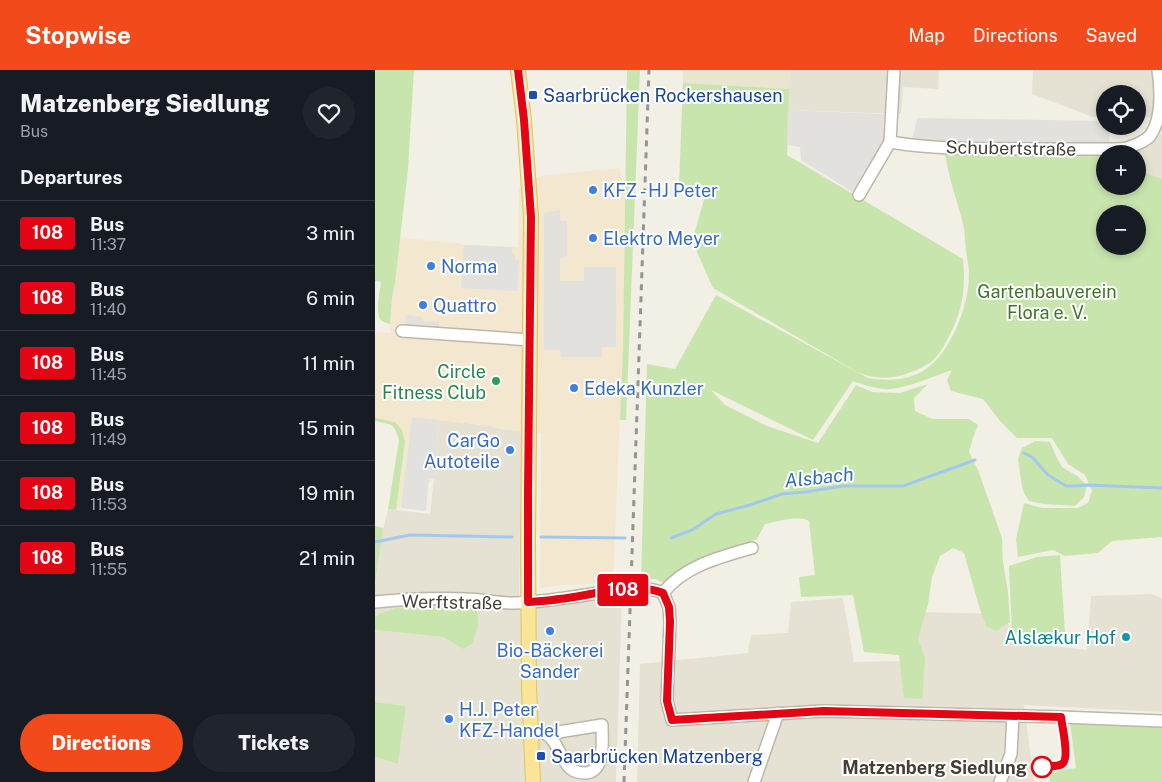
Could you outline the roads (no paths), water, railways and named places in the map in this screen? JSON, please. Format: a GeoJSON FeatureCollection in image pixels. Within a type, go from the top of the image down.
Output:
{"type":"FeatureCollection","features":[{"type":"Feature","properties":{"kind":"main road"},"geometry":{"type":"LineString","coordinates":[[518,70],[524,120],[531,217],[528,602],[533,782]]}},
{"type":"Feature","properties":{"kind":"street"},"geometry":{"type":"LineString","coordinates":[[859,195],[890,142],[894,70]]}},
{"type":"Feature","properties":{"kind":"street","name":"Schubertstraße"},"geometry":{"type":"LineString","coordinates":[[890,142],[914,146],[949,148],[1125,148],[1138,144],[1150,137],[1157,125],[1161,104],[1159,70]]}},
{"type":"Feature","properties":{"kind":"street"},"geometry":{"type":"LineString","coordinates":[[402,331],[530,340]]}},
{"type":"Feature","properties":{"kind":"street"},"geometry":{"type":"LineString","coordinates":[[752,548],[725,555],[701,565],[680,576],[663,593],[669,607],[667,701],[672,720],[824,711],[1162,721]]}},
{"type":"Feature","properties":{"kind":"street","name":"Werftstraße"},"geometry":{"type":"LineString","coordinates":[[375,602],[468,598],[507,604],[560,599],[625,589],[655,589],[663,593]]}},
{"type":"Feature","properties":{"kind":"street"},"geometry":{"type":"LineString","coordinates":[[753,782],[778,713]]}},
{"type":"Feature","properties":{"kind":"street"},"geometry":{"type":"LineString","coordinates":[[1000,782],[1011,754],[1013,716]]}},
{"type":"Feature","properties":{"kind":"street"},"geometry":{"type":"LineString","coordinates":[[531,733],[542,732],[546,734],[554,741],[570,768],[575,771],[585,773],[593,771],[599,764],[602,752],[602,725],[546,734]]}},
{"type":"Feature","properties":{"kind":"waterway","name":"Alsbach"},"geometry":{"type":"LineString","coordinates":[[1024,453],[1032,457],[1048,475],[1066,486],[1162,488]]}},
{"type":"Feature","properties":{"kind":"waterway","name":"Alsbach"},"geometry":{"type":"LineString","coordinates":[[671,538],[692,530],[716,514],[782,494],[843,486],[903,486],[975,460]]}},
{"type":"Feature","properties":{"kind":"waterway","name":"Alsbach"},"geometry":{"type":"LineString","coordinates":[[375,542],[410,535],[512,537]]}},
{"type":"Feature","properties":{"kind":"waterway","name":"Alsbach"},"geometry":{"type":"LineString","coordinates":[[541,537],[625,538]]}},
{"type":"Feature","properties":{"kind":"railway"},"geometry":{"type":"LineString","coordinates":[[624,782],[649,70]]}},
{"type":"Feature","properties":{"kind":"place","name":"Saarbrücken Rockershausen"},"geometry":{"type":"Point","coordinates":[533,95]}},
{"type":"Feature","properties":{"kind":"place","name":"KFZ - HJ Peter"},"geometry":{"type":"Point","coordinates":[593,190]}},
{"type":"Feature","properties":{"kind":"place","name":"Elektro Meyer"},"geometry":{"type":"Point","coordinates":[593,238]}},
{"type":"Feature","properties":{"kind":"place","name":"Norma"},"geometry":{"type":"Point","coordinates":[431,266]}},
{"type":"Feature","properties":{"kind":"place","name":"Quattro"},"geometry":{"type":"Point","coordinates":[423,305]}},
{"type":"Feature","properties":{"kind":"place","name":"Circle Fitness Club"},"geometry":{"type":"Point","coordinates":[496,381]}},
{"type":"Feature","properties":{"kind":"place","name":"Edeka Kunzler"},"geometry":{"type":"Point","coordinates":[574,388]}},
{"type":"Feature","properties":{"kind":"place","name":"CarGo Autoteile"},"geometry":{"type":"Point","coordinates":[510,450]}},
{"type":"Feature","properties":{"kind":"place","name":"Bio-Bäckerei Sander"},"geometry":{"type":"Point","coordinates":[550,631]}},
{"type":"Feature","properties":{"kind":"place","name":"Alslækur Hof"},"geometry":{"type":"Point","coordinates":[1126,637]}},
{"type":"Feature","properties":{"kind":"place","name":"H.J. Peter KFZ-Handel"},"geometry":{"type":"Point","coordinates":[449,719]}},
{"type":"Feature","properties":{"kind":"place","name":"Saarbrücken Matzenberg"},"geometry":{"type":"Point","coordinates":[541,756]}},
{"type":"Feature","properties":{"kind":"place","name":"Matzenberg Siedlung"},"geometry":{"type":"Point","coordinates":[1042,767]}},
{"type":"Feature","properties":{"kind":"park label","name":"Gartenbauverein Flora e. V."},"geometry":{"type":"Point","coordinates":[1047,301]}}]}
